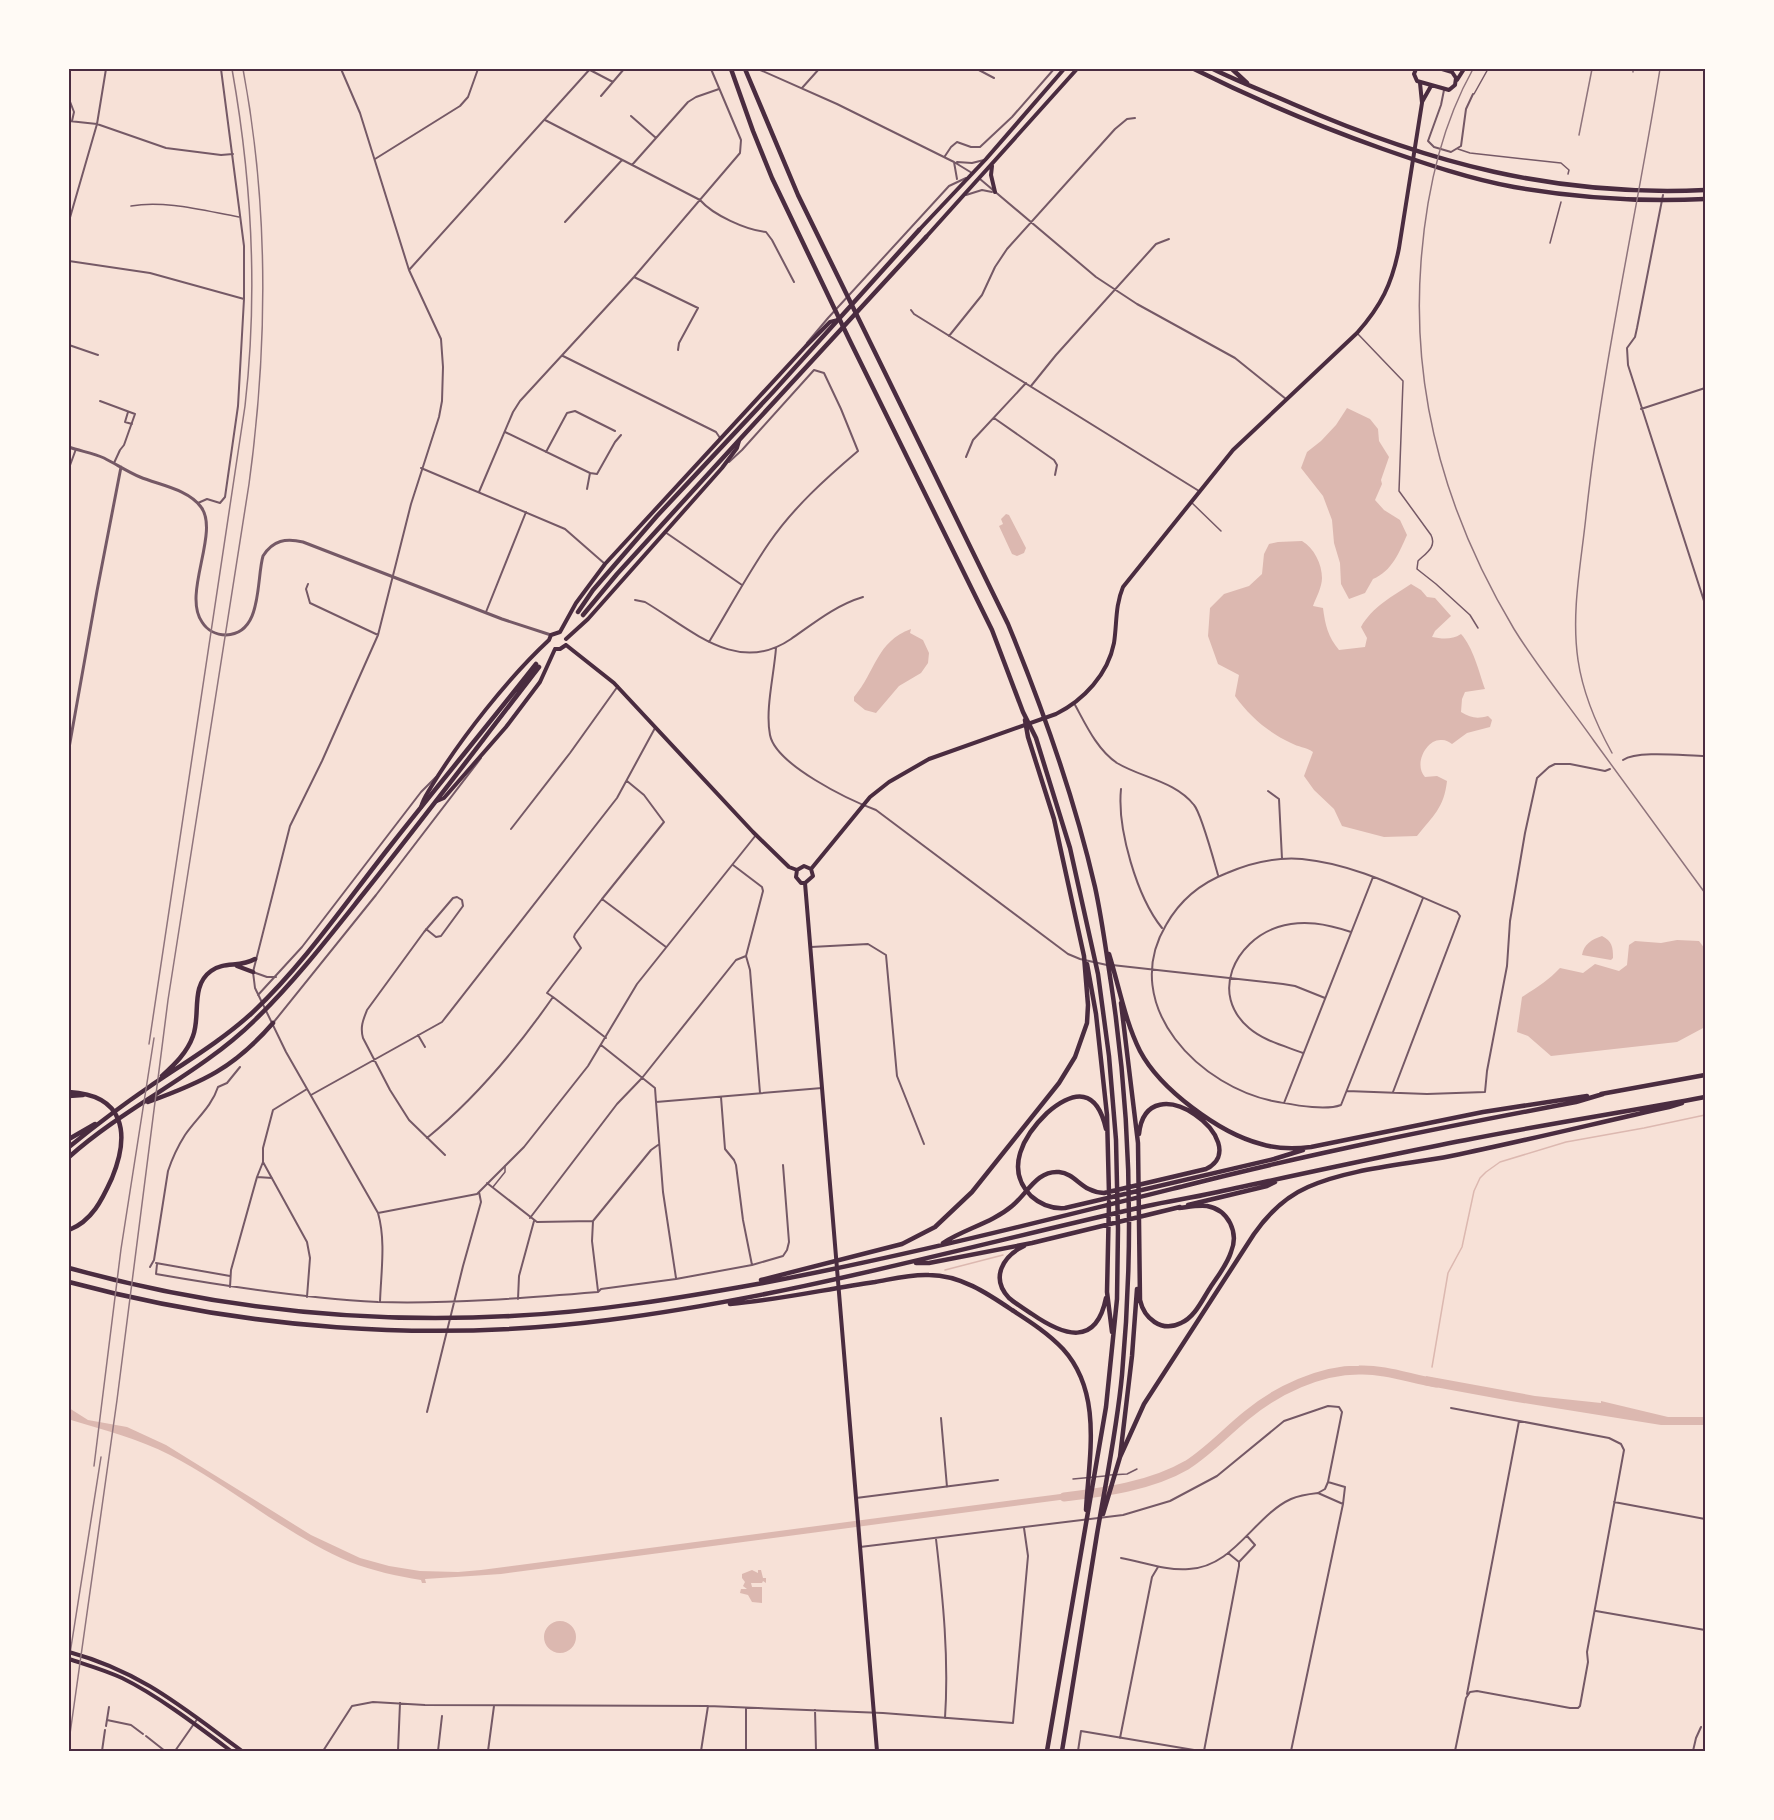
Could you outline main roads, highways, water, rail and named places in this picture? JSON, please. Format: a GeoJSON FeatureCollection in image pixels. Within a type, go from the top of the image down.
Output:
{"type":"FeatureCollection","features":[{"type":"Feature","properties":{"kind":"highway"},"geometry":{"type":"LineString","coordinates":[[731,69],[772,178],[992,630],[1023,712],[1036,738],[1070,848],[1098,974],[1109,1056],[1118,1186],[1118,1269],[1106,1407],[1047,1751]]}},
{"type":"Feature","properties":{"kind":"highway"},"geometry":{"type":"LineString","coordinates":[[747,69],[749,81],[798,195],[1008,624],[1031,681],[1069,791],[1095,887],[1105,940],[1121,1058],[1130,1184],[1128,1300],[1118,1409],[1062,1751]]}},
{"type":"Feature","properties":{"kind":"highway"},"geometry":{"type":"LineString","coordinates":[[1194,69],[1252,98],[1317,126],[1419,162],[1513,187],[1601,198],[1705,199]]}},
{"type":"Feature","properties":{"kind":"highway"},"geometry":{"type":"LineString","coordinates":[[1213,69],[1343,125],[1432,157],[1514,177],[1602,189],[1705,190]]}},
{"type":"Feature","properties":{"kind":"highway"},"geometry":{"type":"LineString","coordinates":[[1232,69],[1249,85]]}},
{"type":"Feature","properties":{"kind":"highway"},"geometry":{"type":"LineString","coordinates":[[578,612],[593,590],[657,516],[773,392],[830,322],[838,320],[919,230]]}},
{"type":"Feature","properties":{"kind":"highway"},"geometry":{"type":"LineString","coordinates":[[583,615],[617,574],[863,303],[926,237]]}},
{"type":"Feature","properties":{"kind":"highway"},"geometry":{"type":"LineString","coordinates":[[69,1147],[150,1086],[185,1065],[239,1024],[268,997],[538,666],[436,802],[317,952],[273,1003],[245,1029],[191,1070],[105,1128],[69,1158]]}},
{"type":"Feature","properties":{"kind":"highway"},"geometry":{"type":"LineString","coordinates":[[1023,712],[1028,737],[1053,819],[1081,937],[1101,1057],[1109,1189],[1107,1292],[1113,1340]]}},
{"type":"Feature","properties":{"kind":"highway"},"geometry":{"type":"LineString","coordinates":[[1105,940],[1136,1043],[1146,1062],[1169,1089],[1216,1123],[1248,1140],[1280,1148],[1311,1147]]}},
{"type":"Feature","properties":{"kind":"highway"},"geometry":{"type":"LineString","coordinates":[[150,1086],[180,1059],[190,1043],[196,1026],[199,988],[203,980],[212,970],[224,965],[237,966],[255,959]]}},
{"type":"Feature","properties":{"kind":"highway"},"geometry":{"type":"LineString","coordinates":[[237,966],[253,972]]}},
{"type":"Feature","properties":{"kind":"highway"},"geometry":{"type":"LineString","coordinates":[[736,1288],[902,1244],[935,1227],[950,1216],[972,1192],[1059,1083],[1075,1057],[1087,1023],[1087,970]]}},
{"type":"Feature","properties":{"kind":"highway"},"geometry":{"type":"LineString","coordinates":[[1117,979],[1127,1040],[1138,1143],[1139,1182],[1138,1274],[1132,1356],[1119,1459]]}},
{"type":"Feature","properties":{"kind":"highway"},"geometry":{"type":"LineString","coordinates":[[140,1106],[198,1083],[237,1060],[273,1023]]}},
{"type":"Feature","properties":{"kind":"highway"},"geometry":{"type":"LineString","coordinates":[[1106,1129],[1103,1114],[1093,1102],[1075,1096],[1060,1101],[1039,1121],[1021,1148],[1018,1170],[1024,1187],[1032,1197],[1056,1209],[1065,1208],[1274,1159],[1311,1147],[1511,1107],[1603,1094],[1705,1075]]}},
{"type":"Feature","properties":{"kind":"highway"},"geometry":{"type":"LineString","coordinates":[[69,1094],[86,1095],[106,1104],[119,1121],[123,1139],[116,1167],[93,1214],[77,1227],[69,1228]]}},
{"type":"Feature","properties":{"kind":"highway"},"geometry":{"type":"LineString","coordinates":[[69,1268],[142,1286],[232,1303],[375,1317],[524,1316],[601,1309],[736,1288],[845,1267],[1295,1159],[1576,1102],[1603,1094]]}},
{"type":"Feature","properties":{"kind":"highway"},"geometry":{"type":"LineString","coordinates":[[69,1282],[219,1314],[310,1325],[378,1330],[514,1329],[606,1321],[709,1305],[830,1281],[1146,1206],[1468,1139],[1705,1097]]}},
{"type":"Feature","properties":{"kind":"highway"},"geometry":{"type":"LineString","coordinates":[[1097,1532],[1119,1459],[1144,1404],[1254,1234],[1274,1210],[1294,1194],[1331,1179],[1508,1144],[1670,1107],[1690,1100]]}},
{"type":"Feature","properties":{"kind":"highway"},"geometry":{"type":"LineString","coordinates":[[939,1246],[1003,1213],[1046,1174],[1058,1172],[1070,1176],[1092,1192],[1104,1193],[1206,1169],[1216,1161],[1220,1148],[1217,1136],[1206,1124],[1183,1108],[1168,1104],[1155,1107],[1145,1115],[1140,1126],[1138,1143]]}},
{"type":"Feature","properties":{"kind":"highway"},"geometry":{"type":"LineString","coordinates":[[69,1139],[87,1127],[101,1122]]}},
{"type":"Feature","properties":{"kind":"highway"},"geometry":{"type":"LineString","coordinates":[[905,1264],[929,1263],[1032,1243],[1267,1186],[1283,1178]]}},
{"type":"Feature","properties":{"kind":"highway"},"geometry":{"type":"LineString","coordinates":[[1138,1274],[1140,1300],[1144,1312],[1155,1323],[1170,1326],[1181,1323],[1191,1316],[1223,1268],[1234,1243],[1229,1220],[1210,1207],[1179,1208]]}},
{"type":"Feature","properties":{"kind":"highway"},"geometry":{"type":"LineString","coordinates":[[1032,1243],[1005,1259],[1000,1282],[1009,1297],[1049,1325],[1070,1333],[1087,1329],[1100,1317],[1107,1292]]}},
{"type":"Feature","properties":{"kind":"highway"},"geometry":{"type":"LineString","coordinates":[[709,1305],[761,1302],[918,1275],[948,1277],[980,1290],[1030,1322],[1062,1348],[1083,1379],[1091,1417],[1084,1534]]}},
{"type":"Feature","properties":{"kind":"main road"},"geometry":{"type":"LineString","coordinates":[[919,230],[986,159],[1064,69]]}},
{"type":"Feature","properties":{"kind":"main road"},"geometry":{"type":"LineString","coordinates":[[926,237],[1077,69]]}},
{"type":"Feature","properties":{"kind":"main road"},"geometry":{"type":"LineString","coordinates":[[811,869],[881,787],[922,762],[1056,714],[1074,704],[1093,685],[1109,659],[1113,644],[1116,610],[1123,587],[1233,450],[1357,333],[1383,299],[1396,265],[1422,103],[1420,83],[1415,77],[1416,69]]}},
{"type":"Feature","properties":{"kind":"main road"},"geometry":{"type":"LineString","coordinates":[[1442,69],[1452,72],[1464,69]]}},
{"type":"Feature","properties":{"kind":"main road"},"geometry":{"type":"LineString","coordinates":[[1420,83],[1444,90],[1452,88],[1464,69]]}},
{"type":"Feature","properties":{"kind":"main road"},"geometry":{"type":"LineString","coordinates":[[1452,72],[1456,80]]}},
{"type":"Feature","properties":{"kind":"main road"},"geometry":{"type":"LineString","coordinates":[[1422,103],[1431,86]]}},
{"type":"Feature","properties":{"kind":"main road"},"geometry":{"type":"LineString","coordinates":[[992,166],[991,175],[995,192]]}},
{"type":"Feature","properties":{"kind":"main road"},"geometry":{"type":"LineString","coordinates":[[972,173],[980,179]]}},
{"type":"Feature","properties":{"kind":"main road"},"geometry":{"type":"LineString","coordinates":[[955,191],[957,181]]}},
{"type":"Feature","properties":{"kind":"main road"},"geometry":{"type":"LineString","coordinates":[[421,808],[437,776],[517,674],[550,637],[560,632],[576,603],[605,564],[830,322]]}},
{"type":"Feature","properties":{"kind":"main road"},"geometry":{"type":"LineString","coordinates":[[566,639],[588,619],[722,468],[737,448],[741,438]]}},
{"type":"Feature","properties":{"kind":"main road"},"geometry":{"type":"LineString","coordinates":[[560,632],[566,639],[566,645]]}},
{"type":"Feature","properties":{"kind":"main road"},"geometry":{"type":"LineString","coordinates":[[550,637],[551,645],[555,649]]}},
{"type":"Feature","properties":{"kind":"main road"},"geometry":{"type":"LineString","coordinates":[[555,649],[566,645]]}},
{"type":"Feature","properties":{"kind":"main road"},"geometry":{"type":"LineString","coordinates":[[566,645],[618,686],[756,834],[789,867],[797,870]]}},
{"type":"Feature","properties":{"kind":"main road"},"geometry":{"type":"LineString","coordinates":[[436,802],[444,798],[506,727],[540,682],[555,649]]}},
{"type":"Feature","properties":{"kind":"main road"},"geometry":{"type":"LineString","coordinates":[[797,870],[804,866],[811,869]]}},
{"type":"Feature","properties":{"kind":"main road"},"geometry":{"type":"LineString","coordinates":[[805,883],[813,876],[811,869]]}},
{"type":"Feature","properties":{"kind":"main road"},"geometry":{"type":"LineString","coordinates":[[797,870],[796,878],[805,883]]}},
{"type":"Feature","properties":{"kind":"main road"},"geometry":{"type":"LineString","coordinates":[[805,883],[877,1751]]}},
{"type":"Feature","properties":{"kind":"main road"},"geometry":{"type":"LineString","coordinates":[[69,1652],[127,1672],[153,1686],[242,1751]]}},
{"type":"Feature","properties":{"kind":"main road"},"geometry":{"type":"LineString","coordinates":[[69,1659],[125,1680],[231,1751]]}},
{"type":"Feature","properties":{"kind":"waterway"},"geometry":{"type":"LineString","coordinates":[[1432,1367],[1448,1273],[1462,1247],[1474,1191],[1480,1178],[1486,1172],[1500,1162],[1566,1142],[1705,1115]]}},
{"type":"Feature","properties":{"kind":"waterway"},"geometry":{"type":"LineString","coordinates":[[945,1270],[1003,1255]]}},
{"type":"Feature","properties":{"kind":"waterway"},"geometry":{"type":"LineString","coordinates":[[1064,1497],[1127,1487],[1173,1472],[1203,1454],[1240,1421],[1272,1397],[1314,1378],[1344,1371],[1369,1370],[1436,1383]]}},
{"type":"Feature","properties":{"kind":"railway"},"geometry":{"type":"LineString","coordinates":[[149,1044],[245,406],[249,364],[251,237],[244,153],[232,69]]}},
{"type":"Feature","properties":{"kind":"railway"},"geometry":{"type":"LineString","coordinates":[[69,1741],[117,1400],[168,1000],[249,484],[255,432],[260,380],[263,276],[258,173],[243,69]]}},
{"type":"Feature","properties":{"kind":"railway"},"geometry":{"type":"LineString","coordinates":[[1473,69],[1461,91],[1443,138],[1436,162],[1423,237],[1419,311],[1422,359],[1428,406],[1439,453],[1452,498],[1470,543],[1514,629],[1705,893]]}},
{"type":"Feature","properties":{"kind":"railway"},"geometry":{"type":"LineString","coordinates":[[1579,135],[1592,69]]}},
{"type":"Feature","properties":{"kind":"railway"},"geometry":{"type":"LineString","coordinates":[[1612,753],[1583,685],[1576,642],[1576,606],[1601,404],[1660,69]]}},
{"type":"Feature","properties":{"kind":"railway"},"geometry":{"type":"LineString","coordinates":[[94,1466],[121,1249],[154,1038]]}},
{"type":"Feature","properties":{"kind":"railway"},"geometry":{"type":"LineString","coordinates":[[69,1660],[101,1457]]}}]}
